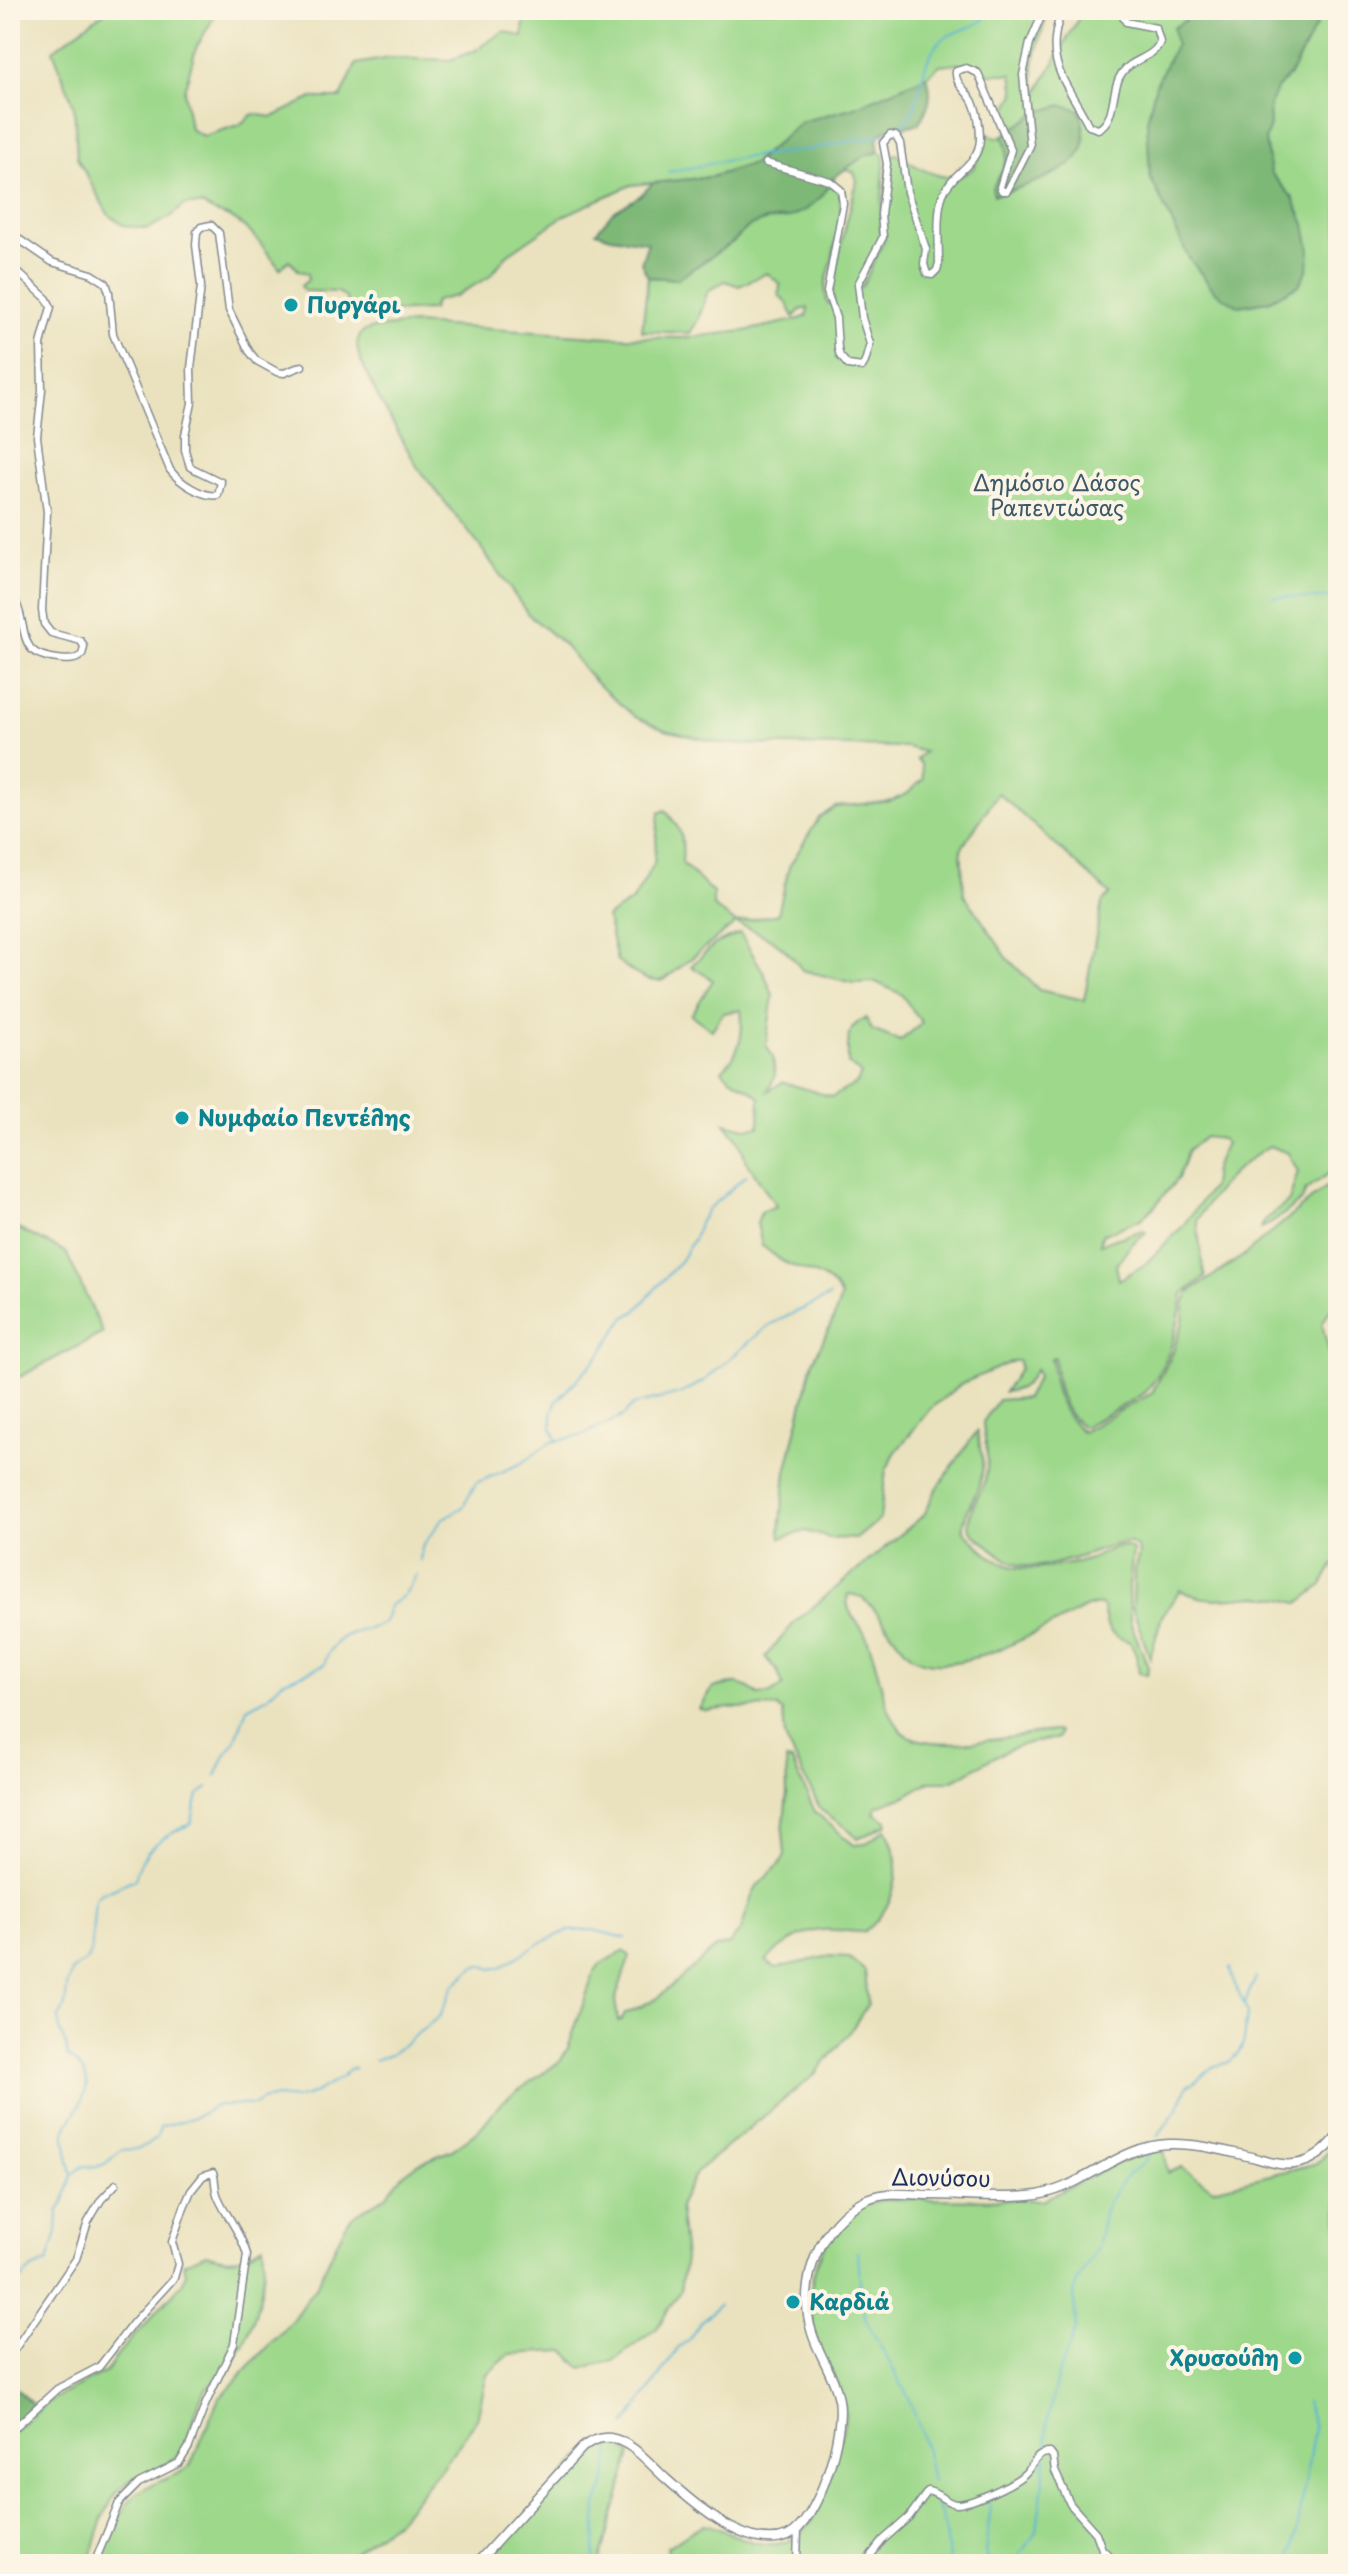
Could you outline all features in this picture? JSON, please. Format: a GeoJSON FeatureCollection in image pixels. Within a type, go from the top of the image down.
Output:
{"type":"FeatureCollection","features":[{"type":"Feature","properties":{"kind":"main road","name":"Διονύσου"},"geometry":{"type":"LineString","coordinates":[[798,2529],[817,2503],[840,2412],[836,2388],[810,2328],[808,2282],[821,2245],[847,2213],[868,2198],[885,2194],[1038,2195],[1063,2188],[1131,2152],[1157,2145],[1200,2146],[1268,2162],[1296,2164],[1322,2152],[1338,2135]]}},
{"type":"Feature","properties":{"kind":"main road"},"geometry":{"type":"LineString","coordinates":[[476,2564],[582,2448],[601,2438],[614,2439],[632,2448],[689,2499],[737,2531],[773,2539],[798,2529]]}},
{"type":"Feature","properties":{"kind":"street"},"geometry":{"type":"LineString","coordinates":[[766,163],[830,181],[841,190],[843,204],[827,292],[836,318],[840,356],[848,365],[862,367],[870,344],[862,318],[858,284],[883,237],[881,214],[887,164],[885,139],[890,135],[896,136],[900,143],[907,192],[926,249],[925,270],[932,275],[939,263],[943,194],[952,180],[975,158],[979,145],[976,109],[969,95],[957,83],[956,71],[966,68],[978,73],[1006,137],[1011,158],[1000,187],[1002,191],[1007,191],[1030,146],[1023,75],[1030,43],[1044,10]]}},
{"type":"Feature","properties":{"kind":"street"},"geometry":{"type":"LineString","coordinates":[[1062,10],[1053,38],[1057,69],[1089,126],[1098,129],[1107,121],[1120,74],[1154,52],[1160,42],[1156,28],[1126,22],[1119,10]]}},
{"type":"Feature","properties":{"kind":"street"},"geometry":{"type":"LineString","coordinates":[[10,233],[52,262],[92,274],[106,283],[113,334],[170,470],[178,479],[207,496],[218,495],[221,482],[190,467],[184,445],[192,403],[191,368],[201,286],[196,245],[197,232],[201,227],[211,225],[219,233],[229,310],[252,357],[277,372],[284,373],[302,366]]}},
{"type":"Feature","properties":{"kind":"street"},"geometry":{"type":"LineString","coordinates":[[10,265],[47,299],[51,307],[41,344],[42,395],[37,437],[47,509],[42,616],[51,633],[81,641],[84,647],[82,655],[71,660],[43,656],[30,649],[10,588]]}},
{"type":"Feature","properties":{"kind":"street"},"geometry":{"type":"LineString","coordinates":[[10,2432],[57,2389],[99,2367],[174,2278],[178,2264],[172,2247],[173,2238],[191,2191],[203,2176],[209,2172],[215,2174],[215,2189],[247,2255],[234,2344],[179,2463],[139,2483],[119,2503],[94,2564]]}},
{"type":"Feature","properties":{"kind":"street"},"geometry":{"type":"LineString","coordinates":[[10,2356],[76,2259],[88,2222],[101,2200],[116,2184]]}},
{"type":"Feature","properties":{"kind":"street"},"geometry":{"type":"LineString","coordinates":[[864,2564],[882,2541],[909,2517],[928,2491],[939,2494],[951,2503],[964,2503],[1022,2477],[1043,2452],[1053,2457],[1062,2490],[1074,2511],[1096,2533],[1102,2549],[1118,2564]]}},
{"type":"Feature","properties":{"kind":"street"},"geometry":{"type":"LineString","coordinates":[[797,2564],[798,2529]]}},
{"type":"Feature","properties":{"kind":"green space","name":"Δημόσιο Δάσος Ραπεντώσας"},"geometry":{"type":"Polygon","coordinates":[[[107,10],[218,10],[196,48],[184,91],[190,129],[203,136],[239,125],[253,114],[273,117],[312,98],[341,98],[356,64],[390,58],[450,60],[474,51],[504,31],[523,37],[524,17],[521,10],[1049,10],[1034,62],[1036,95],[1083,10],[1338,10],[1338,1302],[1332,1306],[1322,1324],[1332,1364],[1338,1368],[1338,1564],[1333,1565],[1321,1586],[1299,1603],[1272,1597],[1204,1598],[1180,1590],[1162,1616],[1150,1658],[1133,1609],[1134,1570],[1139,1554],[1138,1548],[1131,1543],[1115,1544],[1074,1559],[1045,1565],[1027,1566],[1010,1562],[976,1535],[969,1522],[987,1469],[983,1422],[998,1400],[1026,1398],[1038,1377],[1036,1369],[1023,1385],[1004,1392],[1020,1368],[1019,1361],[961,1384],[930,1409],[895,1453],[886,1470],[880,1519],[856,1539],[829,1538],[806,1531],[781,1538],[786,1472],[813,1361],[841,1297],[823,1278],[782,1261],[762,1246],[757,1223],[761,1212],[776,1206],[747,1162],[738,1139],[725,1123],[746,1128],[759,1127],[760,1098],[722,1070],[739,1043],[741,1010],[723,1013],[712,1030],[691,1015],[713,980],[691,966],[715,944],[740,933],[773,995],[766,1045],[773,1057],[775,1075],[768,1091],[783,1082],[832,1097],[857,1083],[861,1074],[848,1064],[848,1050],[849,1036],[859,1021],[866,1018],[872,1030],[900,1041],[922,1023],[901,994],[876,982],[854,983],[802,970],[774,941],[736,923],[778,914],[789,867],[819,818],[835,807],[891,801],[907,794],[923,779],[921,765],[916,759],[924,752],[907,747],[724,744],[665,730],[635,717],[595,682],[563,644],[528,614],[418,468],[377,395],[357,347],[362,332],[415,324],[611,337],[685,338],[745,331],[800,319],[807,316],[808,308],[800,310],[794,317],[779,295],[780,284],[767,273],[739,286],[725,281],[708,291],[690,333],[642,331],[648,277],[677,279],[733,242],[749,226],[788,218],[830,184],[840,192],[841,200],[839,226],[826,287],[828,304],[834,302],[831,284],[857,181],[854,172],[845,169],[864,156],[879,152],[883,154],[884,163],[880,237],[857,289],[863,285],[885,238],[889,157],[896,154],[934,174],[964,175],[975,166],[987,134],[997,138],[1002,136],[1007,144],[1019,126],[1009,133],[1004,113],[1015,94],[1012,74],[985,74],[977,66],[958,63],[940,65],[927,76],[855,107],[801,122],[753,164],[711,177],[631,185],[565,215],[507,255],[489,277],[455,296],[435,301],[432,310],[390,312],[348,309],[346,298],[338,292],[304,291],[301,286],[308,280],[308,273],[299,271],[289,260],[280,269],[245,228],[203,205],[184,205],[169,218],[147,229],[123,225],[108,214],[77,158],[74,106],[53,50],[107,10]],[[998,793],[961,849],[964,894],[1008,959],[1039,990],[1084,1000],[1102,903],[1110,894],[998,793]],[[1205,1137],[1188,1150],[1178,1178],[1153,1208],[1141,1219],[1102,1235],[1100,1244],[1143,1230],[1146,1232],[1116,1265],[1119,1280],[1145,1264],[1181,1228],[1212,1187],[1214,1169],[1226,1143],[1221,1139],[1205,1137]],[[1269,1146],[1228,1178],[1197,1220],[1205,1277],[1183,1294],[1176,1331],[1167,1356],[1148,1389],[1083,1427],[1064,1404],[1054,1357],[1051,1358],[1059,1399],[1067,1415],[1082,1432],[1152,1393],[1172,1354],[1189,1292],[1243,1256],[1333,1181],[1335,1174],[1332,1171],[1306,1190],[1302,1200],[1261,1228],[1264,1221],[1289,1201],[1298,1171],[1288,1153],[1269,1146]]]}},
{"type":"Feature","properties":{"kind":"green space"},"geometry":{"type":"Polygon","coordinates":[[[1202,10],[1328,10],[1319,20],[1290,75],[1276,89],[1269,107],[1270,125],[1265,141],[1271,173],[1293,198],[1305,224],[1310,250],[1308,268],[1299,285],[1268,301],[1239,306],[1215,292],[1189,258],[1150,177],[1147,120],[1156,84],[1176,44],[1173,28],[1202,10]]]}},
{"type":"Feature","properties":{"kind":"green space"},"geometry":{"type":"Polygon","coordinates":[[[927,76],[929,101],[918,124],[884,131],[877,139],[879,152],[864,156],[836,176],[821,197],[806,210],[788,218],[749,226],[733,242],[677,279],[648,277],[641,263],[648,242],[596,232],[612,213],[641,195],[653,183],[711,177],[753,164],[801,122],[855,107],[927,76]]]}},
{"type":"Feature","properties":{"kind":"green space"},"geometry":{"type":"Polygon","coordinates":[[[1063,105],[1080,110],[1084,138],[1080,154],[1053,174],[994,195],[992,188],[1007,157],[1002,136],[1038,112],[1063,105]]]}},
{"type":"Feature","properties":{"kind":"green space"},"geometry":{"type":"Polygon","coordinates":[[[665,810],[675,823],[681,834],[682,863],[713,893],[713,906],[736,923],[664,980],[645,979],[617,961],[607,917],[633,900],[654,864],[659,813],[665,810]]]}},
{"type":"Feature","properties":{"kind":"green space"},"geometry":{"type":"Polygon","coordinates":[[[10,1225],[66,1252],[103,1333],[10,1382],[10,1225]]]}},
{"type":"Feature","properties":{"kind":"green space"},"geometry":{"type":"Polygon","coordinates":[[[977,1431],[982,1476],[965,1518],[964,1531],[985,1552],[1015,1568],[1041,1568],[1084,1561],[1117,1547],[1133,1550],[1129,1586],[1130,1621],[1148,1667],[1147,1675],[1139,1673],[1136,1654],[1130,1642],[1110,1631],[1103,1609],[1098,1605],[1085,1608],[999,1649],[950,1663],[929,1662],[912,1656],[866,1601],[848,1594],[849,1610],[868,1640],[895,1722],[912,1738],[950,1743],[1052,1731],[1059,1733],[1058,1739],[1019,1746],[960,1777],[950,1781],[930,1781],[905,1796],[877,1806],[874,1813],[888,1824],[858,1839],[821,1810],[785,1738],[783,1712],[777,1707],[699,1709],[713,1688],[737,1684],[758,1695],[770,1694],[783,1686],[778,1672],[765,1657],[795,1622],[924,1515],[936,1490],[977,1431]]]}},
{"type":"Feature","properties":{"kind":"green space"},"geometry":{"type":"Polygon","coordinates":[[[786,1760],[792,1761],[815,1812],[854,1845],[865,1844],[886,1829],[896,1857],[895,1885],[884,1910],[865,1932],[813,1931],[791,1941],[766,1961],[776,1968],[830,1956],[848,1957],[865,1971],[868,2004],[848,2035],[813,2076],[697,2171],[679,2206],[685,2258],[680,2291],[657,2328],[613,2361],[581,2368],[565,2351],[510,2354],[487,2374],[477,2419],[439,2471],[397,2521],[336,2564],[99,2564],[122,2512],[136,2494],[190,2466],[218,2400],[293,2319],[317,2284],[346,2224],[353,2216],[386,2196],[403,2175],[418,2164],[452,2150],[478,2131],[502,2102],[559,2062],[568,2048],[599,1965],[623,1951],[630,1956],[615,2000],[618,2021],[625,2014],[658,1998],[716,1948],[729,1944],[741,1930],[758,1885],[785,1855],[786,1760]]]}},
{"type":"Feature","properties":{"kind":"green space"},"geometry":{"type":"Polygon","coordinates":[[[1338,2139],[1338,2564],[670,2564],[667,2547],[703,2524],[749,2541],[778,2544],[792,2539],[813,2519],[826,2489],[845,2416],[842,2397],[821,2352],[814,2327],[811,2311],[813,2280],[822,2251],[841,2224],[858,2209],[888,2199],[1042,2200],[1116,2164],[1164,2149],[1168,2173],[1182,2167],[1213,2189],[1318,2163],[1338,2139]]]}},
{"type":"Feature","properties":{"kind":"green space"},"geometry":{"type":"Polygon","coordinates":[[[263,2245],[263,2278],[250,2329],[225,2373],[201,2397],[183,2449],[171,2462],[132,2479],[119,2490],[104,2516],[88,2564],[10,2564],[10,2435],[49,2401],[106,2372],[122,2349],[183,2282],[186,2274],[184,2263],[206,2254],[236,2258],[263,2245]]]}},
{"type":"Feature","properties":{"kind":"green space"},"geometry":{"type":"Polygon","coordinates":[[[10,2383],[34,2405],[10,2428],[10,2383]]]}},
{"type":"Feature","properties":{"kind":"green space"},"geometry":{"type":"Polygon","coordinates":[[[604,2443],[619,2446],[631,2454],[599,2564],[484,2564],[581,2456],[592,2447],[604,2443]]]}},
{"type":"Feature","properties":{"kind":"waterway"},"geometry":{"type":"LineString","coordinates":[[668,172],[896,132],[912,113],[925,68],[935,47],[948,36],[980,22],[992,10]]}},
{"type":"Feature","properties":{"kind":"waterway"},"geometry":{"type":"LineString","coordinates":[[1274,597],[1322,598],[1338,595]]}},
{"type":"Feature","properties":{"kind":"waterway"},"geometry":{"type":"LineString","coordinates":[[557,1440],[552,1428],[556,1402],[600,1355],[624,1318],[635,1312],[681,1260],[707,1210],[747,1175]]}},
{"type":"Feature","properties":{"kind":"waterway"},"geometry":{"type":"LineString","coordinates":[[420,1561],[422,1547],[442,1519],[463,1507],[476,1483],[520,1464],[551,1442],[580,1436],[623,1416],[633,1405],[680,1394],[704,1381],[769,1325],[830,1296]]}},
{"type":"Feature","properties":{"kind":"waterway"},"geometry":{"type":"LineString","coordinates":[[216,1776],[235,1742],[247,1708],[266,1698],[282,1682],[324,1665],[337,1641],[381,1624],[389,1606],[405,1595],[417,1574]]}},
{"type":"Feature","properties":{"kind":"waterway"},"geometry":{"type":"LineString","coordinates":[[72,2175],[65,2132],[83,2098],[87,2083],[82,2070],[68,2057],[59,2030],[59,2018],[73,1970],[87,1960],[91,1950],[95,1899],[135,1879],[148,1851],[172,1833],[191,1824],[198,1795],[208,1788]]}},
{"type":"Feature","properties":{"kind":"waterway"},"geometry":{"type":"LineString","coordinates":[[375,2060],[390,2055],[440,2016],[453,1986],[474,1967],[501,1967],[544,1941],[568,1931],[593,1930],[626,1938]]}},
{"type":"Feature","properties":{"kind":"waterway"},"geometry":{"type":"LineString","coordinates":[[1157,2137],[1178,2108],[1187,2086],[1213,2067],[1228,2062],[1241,2048],[1247,2012],[1230,1968]]}},
{"type":"Feature","properties":{"kind":"waterway"},"geometry":{"type":"LineString","coordinates":[[1244,2004],[1256,1977]]}},
{"type":"Feature","properties":{"kind":"waterway"},"geometry":{"type":"LineString","coordinates":[[10,2289],[32,2269],[48,2262],[57,2232],[58,2212],[72,2175],[83,2166],[105,2164],[121,2150],[136,2149],[157,2138],[160,2127],[195,2117],[217,2105],[254,2105],[277,2097],[295,2099],[316,2093],[355,2068]]}},
{"type":"Feature","properties":{"kind":"waterway"},"geometry":{"type":"LineString","coordinates":[[1046,2445],[1047,2421],[1058,2374],[1076,2329],[1074,2294],[1077,2282],[1097,2248],[1109,2201],[1129,2173],[1143,2164],[1151,2150]]}},
{"type":"Feature","properties":{"kind":"waterway"},"geometry":{"type":"LineString","coordinates":[[858,2251],[861,2299],[866,2320],[908,2396],[923,2436],[932,2482]]}},
{"type":"Feature","properties":{"kind":"waterway"},"geometry":{"type":"LineString","coordinates":[[626,2425],[678,2348],[719,2305]]}},
{"type":"Feature","properties":{"kind":"waterway"},"geometry":{"type":"LineString","coordinates":[[1289,2564],[1314,2428],[1306,2402]]}},
{"type":"Feature","properties":{"kind":"waterway"},"geometry":{"type":"LineString","coordinates":[[594,2564],[597,2504],[604,2488],[611,2449]]}},
{"type":"Feature","properties":{"kind":"waterway"},"geometry":{"type":"LineString","coordinates":[[1015,2564],[1037,2530],[1046,2457]]}},
{"type":"Feature","properties":{"kind":"waterway"},"geometry":{"type":"LineString","coordinates":[[935,2499],[942,2516],[950,2564]]}},
{"type":"Feature","properties":{"kind":"waterway"},"geometry":{"type":"LineString","coordinates":[[986,2501],[991,2506],[985,2552],[991,2564]]}},
{"type":"Feature","properties":{"kind":"place","name":"Πυργάρι"},"geometry":{"type":"Point","coordinates":[291,305]}},
{"type":"Feature","properties":{"kind":"place","name":"Νυμφαίο Πεντέλης"},"geometry":{"type":"Point","coordinates":[182,1118]}},
{"type":"Feature","properties":{"kind":"place","name":"Καρδιά"},"geometry":{"type":"Point","coordinates":[793,2302]}},
{"type":"Feature","properties":{"kind":"place","name":"Χρυσούλη"},"geometry":{"type":"Point","coordinates":[1295,2358]}}]}
